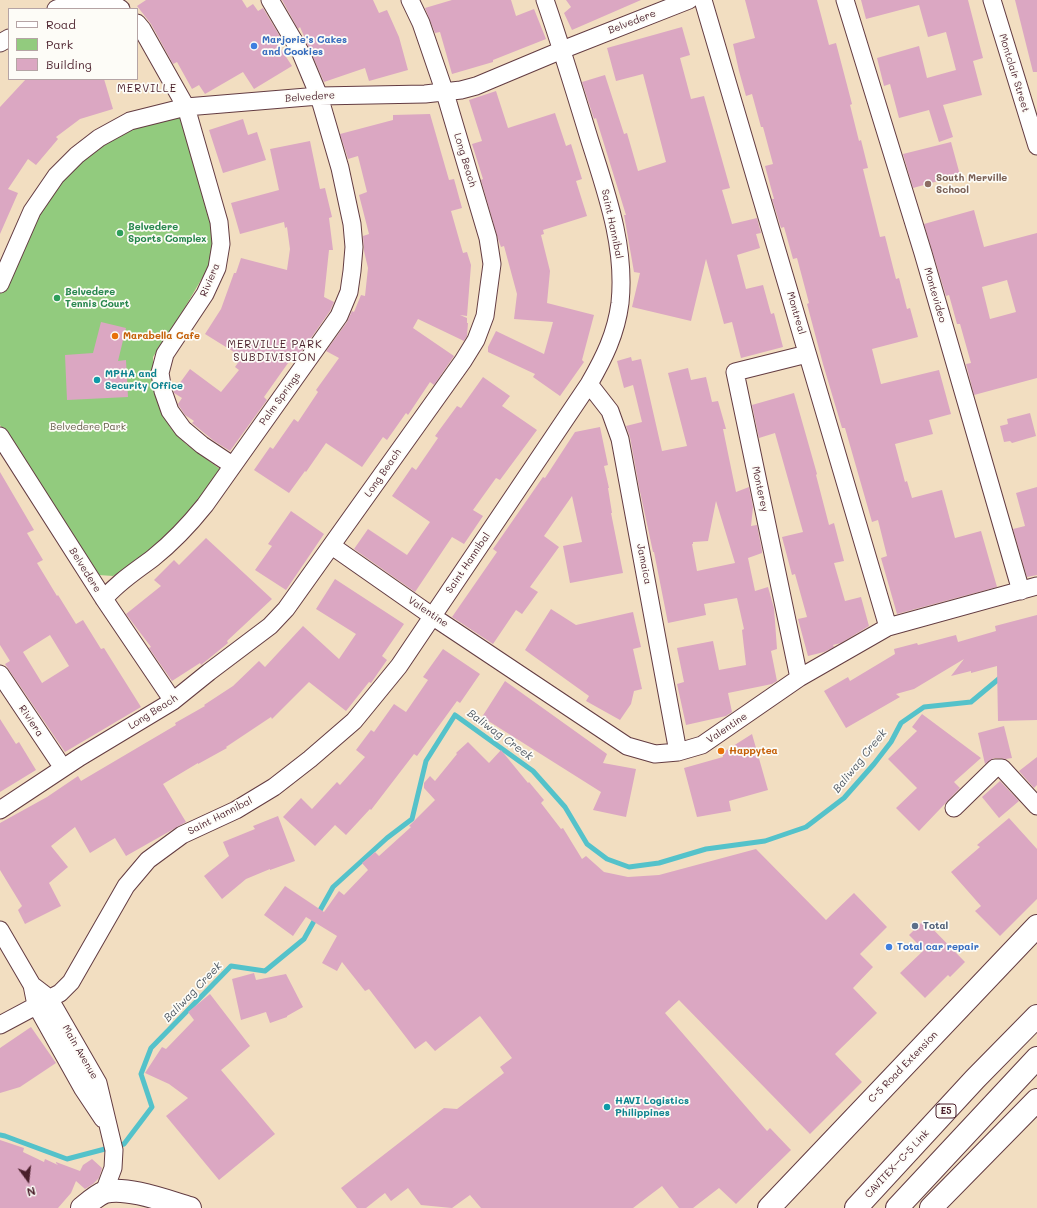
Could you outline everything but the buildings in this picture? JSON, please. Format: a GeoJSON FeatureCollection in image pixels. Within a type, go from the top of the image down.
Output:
{"type":"FeatureCollection","features":[{"type":"Feature","properties":{"kind":"main road","name":"C-5 Road Extension"},"geometry":{"type":"LineString","coordinates":[[769,1208],[1037,926]]}},
{"type":"Feature","properties":{"kind":"main road","name":"CAVITEX–C-5 Link"},"geometry":{"type":"LineString","coordinates":[[856,1208],[975,1080],[1037,1016]]}},
{"type":"Feature","properties":{"kind":"main road"},"geometry":{"type":"LineString","coordinates":[[896,1208],[1037,1058]]}},
{"type":"Feature","properties":{"kind":"main road"},"geometry":{"type":"LineString","coordinates":[[931,1208],[1037,1100]]}},
{"type":"Feature","properties":{"kind":"main road"},"geometry":{"type":"LineString","coordinates":[[82,1208],[104,1192],[117,1191],[130,1192],[190,1208]]}},
{"type":"Feature","properties":{"kind":"street"},"geometry":{"type":"LineString","coordinates":[[59,8],[86,0]]}},
{"type":"Feature","properties":{"kind":"street"},"geometry":{"type":"LineString","coordinates":[[91,0],[100,0],[120,8]]}},
{"type":"Feature","properties":{"kind":"street","name":"Palm Springs"},"geometry":{"type":"LineString","coordinates":[[104,599],[113,588],[153,558],[184,531],[205,505],[232,465],[314,353],[339,316],[349,292],[354,247],[352,224],[340,168],[320,96],[301,53],[270,0]]}},
{"type":"Feature","properties":{"kind":"street","name":"Long Beach"},"geometry":{"type":"LineString","coordinates":[[0,810],[63,768],[173,701],[270,626],[286,609],[332,546],[463,361],[476,340],[485,316],[492,264],[488,238],[445,92],[421,23],[410,0]]}},
{"type":"Feature","properties":{"kind":"street","name":"Saint Hannibal"},"geometry":{"type":"LineString","coordinates":[[0,1025],[60,993],[71,982],[126,886],[148,860],[182,835],[236,810],[268,791],[310,759],[354,721],[399,666],[589,384],[603,359],[614,335],[620,304],[622,272],[619,245],[611,207],[545,0]]}},
{"type":"Feature","properties":{"kind":"street","name":"Belvedere"},"geometry":{"type":"LineString","coordinates":[[0,284],[32,212],[56,176],[77,155],[99,138],[130,121],[186,107],[320,96],[405,95],[445,92],[476,86],[689,0]]}},
{"type":"Feature","properties":{"kind":"street","name":"Montreal"},"geometry":{"type":"LineString","coordinates":[[703,0],[888,626]]}},
{"type":"Feature","properties":{"kind":"street","name":"Montevideo"},"geometry":{"type":"LineString","coordinates":[[845,0],[923,253],[1021,591]]}},
{"type":"Feature","properties":{"kind":"street","name":"Montclair Street"},"geometry":{"type":"LineString","coordinates":[[992,0],[1037,146]]}},
{"type":"Feature","properties":{"kind":"street","name":"Riviera"},"geometry":{"type":"LineString","coordinates":[[138,24],[186,107],[220,222],[221,244],[217,268],[206,294],[165,354],[160,373],[163,391],[170,411],[183,429],[202,445],[232,465]]}},
{"type":"Feature","properties":{"kind":"street","name":"Monterey"},"geometry":{"type":"LineString","coordinates":[[799,678],[736,372],[807,354]]}},
{"type":"Feature","properties":{"kind":"street","name":"Jamaica"},"geometry":{"type":"LineString","coordinates":[[589,384],[610,411],[620,439],[678,752]]}},
{"type":"Feature","properties":{"kind":"street","name":"Belvedere"},"geometry":{"type":"LineString","coordinates":[[0,436],[104,599],[173,701]]}},
{"type":"Feature","properties":{"kind":"street","name":"Valentine"},"geometry":{"type":"LineString","coordinates":[[332,546],[432,616],[627,746],[655,754],[678,752],[702,745],[799,678],[888,626],[1037,586]]}},
{"type":"Feature","properties":{"kind":"street","name":"Riviera"},"geometry":{"type":"LineString","coordinates":[[0,674],[63,768]]}},
{"type":"Feature","properties":{"kind":"street"},"geometry":{"type":"LineString","coordinates":[[954,808],[995,768],[999,767],[1002,768],[1037,806]]}},
{"type":"Feature","properties":{"kind":"street","name":"Main Avenue"},"geometry":{"type":"LineString","coordinates":[[0,930],[42,1002],[98,1083],[114,1150],[113,1168],[104,1192]]}},
{"type":"Feature","properties":{"kind":"green space","name":"Belvedere Park"},"geometry":{"type":"Polygon","coordinates":[[[181,115],[215,237],[208,268],[153,357],[153,379],[157,401],[170,427],[186,444],[220,469],[190,523],[137,561],[113,576],[99,575],[0,425],[0,294],[27,229],[49,194],[107,137],[181,115]]]}},
{"type":"Feature","properties":{"kind":"waterway","name":"Baliwag Creek"},"geometry":{"type":"LineString","coordinates":[[0,1135],[67,1159],[124,1144],[152,1107],[141,1074],[151,1048],[231,966],[265,971],[304,939],[333,887],[387,838],[412,819],[426,761],[455,715],[533,771],[565,807],[587,844],[607,859],[629,867],[659,863],[706,849],[765,841],[806,827],[844,798],[891,742],[901,723],[924,707],[971,702],[1001,677]]}},
{"type":"Feature","properties":{"kind":"place","name":"Marjorie's Cakes and Cookies"},"geometry":{"type":"Point","coordinates":[254,46]}},
{"type":"Feature","properties":{"kind":"place","name":"South Merville School"},"geometry":{"type":"Point","coordinates":[928,184]}},
{"type":"Feature","properties":{"kind":"place","name":"Belvedere Sports Complex"},"geometry":{"type":"Point","coordinates":[120,233]}},
{"type":"Feature","properties":{"kind":"place","name":"Belvedere Tennis Court"},"geometry":{"type":"Point","coordinates":[57,298]}},
{"type":"Feature","properties":{"kind":"place","name":"Marabella Cafe"},"geometry":{"type":"Point","coordinates":[115,336]}},
{"type":"Feature","properties":{"kind":"place","name":"MPHA and Security Office"},"geometry":{"type":"Point","coordinates":[97,380]}},
{"type":"Feature","properties":{"kind":"place","name":"Happytea"},"geometry":{"type":"Point","coordinates":[721,751]}},
{"type":"Feature","properties":{"kind":"place","name":"Total"},"geometry":{"type":"Point","coordinates":[915,926]}},
{"type":"Feature","properties":{"kind":"place","name":"Total car repair"},"geometry":{"type":"Point","coordinates":[889,947]}},
{"type":"Feature","properties":{"kind":"place","name":"HAVI Logistics Philippines"},"geometry":{"type":"Point","coordinates":[607,1107]}},
{"type":"Feature","properties":{"kind":"district","name":"MERVILLE"},"geometry":{"type":"Point","coordinates":[147,89]}},
{"type":"Feature","properties":{"kind":"district","name":"MERVILLE PARK SUBDIVISION"},"geometry":{"type":"Point","coordinates":[275,351]}}]}
